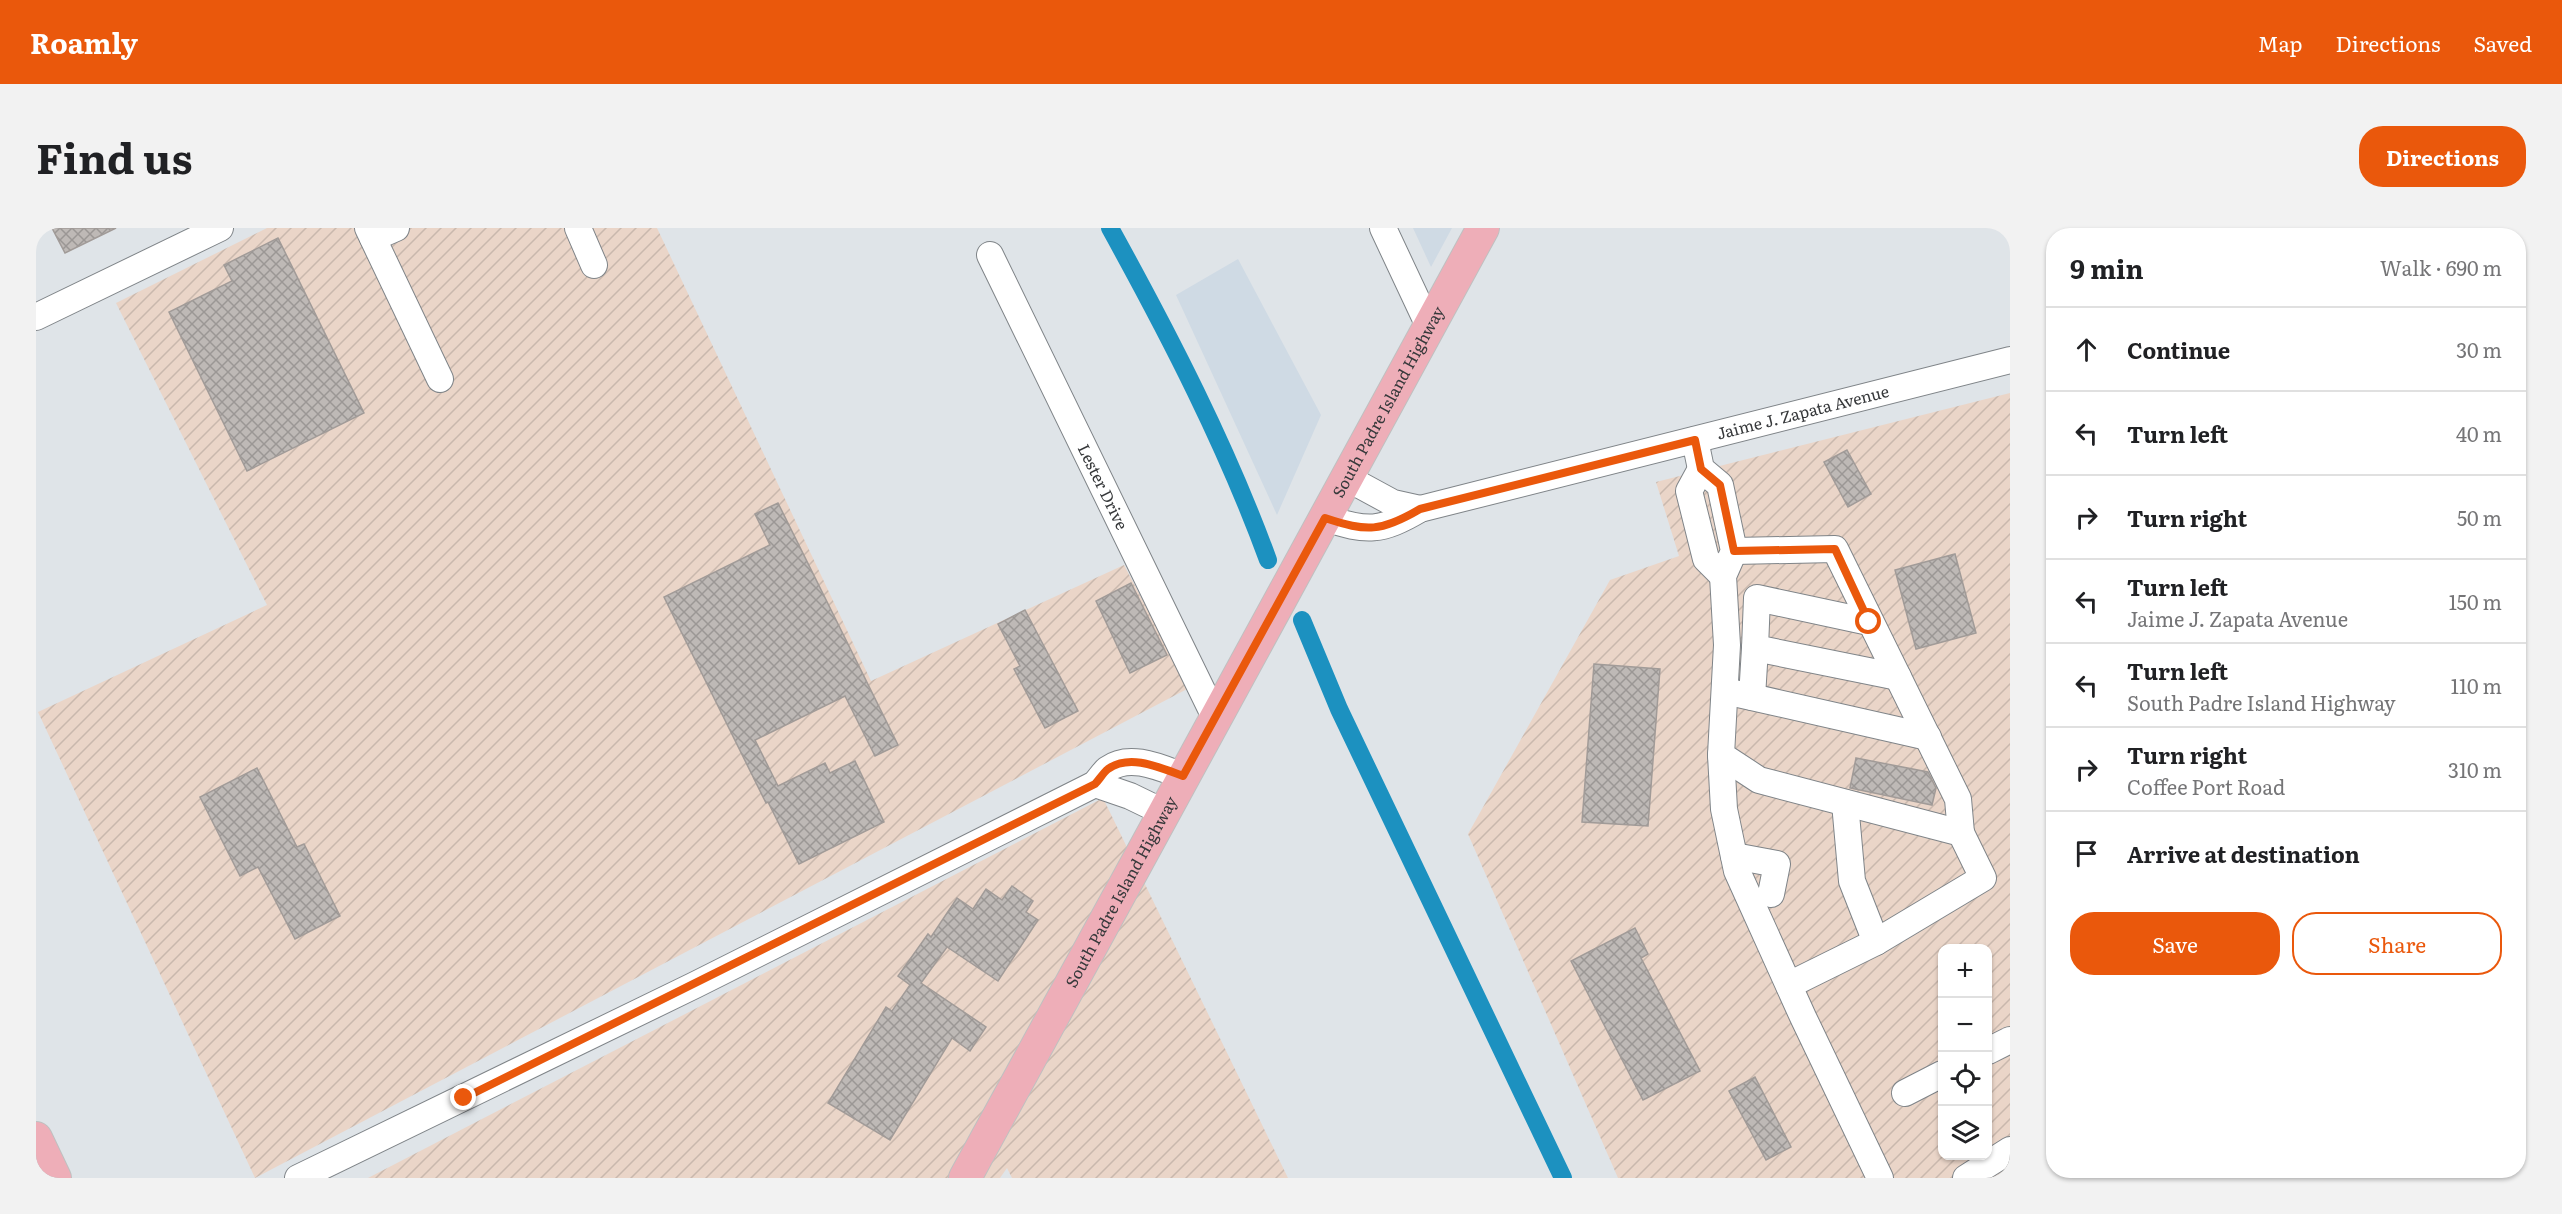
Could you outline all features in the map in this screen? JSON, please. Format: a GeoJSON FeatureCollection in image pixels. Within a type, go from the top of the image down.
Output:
{"type":"FeatureCollection","features":[{"type":"Feature","properties":{"kind":"main road","name":"South Padre Island Highway"},"geometry":{"type":"LineString","coordinates":[[965,1178],[1483,228]]}},
{"type":"Feature","properties":{"kind":"main road"},"geometry":{"type":"LineString","coordinates":[[36,1138],[55,1178]]}},
{"type":"Feature","properties":{"kind":"street"},"geometry":{"type":"LineString","coordinates":[[36,317],[220,228]]}},
{"type":"Feature","properties":{"kind":"street"},"geometry":{"type":"LineString","coordinates":[[578,228],[594,265]]}},
{"type":"Feature","properties":{"kind":"street"},"geometry":{"type":"LineString","coordinates":[[1383,228],[1429,326]]}},
{"type":"Feature","properties":{"kind":"street"},"geometry":{"type":"LineString","coordinates":[[379,231],[440,379]]}},
{"type":"Feature","properties":{"kind":"street","name":"Lester Drive"},"geometry":{"type":"LineString","coordinates":[[990,255],[1216,719]]}},
{"type":"Feature","properties":{"kind":"street","name":"Jaime J. Zapata Avenue"},"geometry":{"type":"LineString","coordinates":[[1325,518],[1360,529],[1395,524],[1420,509],[2010,360]]}},
{"type":"Feature","properties":{"kind":"street"},"geometry":{"type":"LineString","coordinates":[[1695,440],[1701,469],[1720,485],[1734,551],[1723,576],[1727,645],[1721,755],[1724,809],[1737,871],[1880,1178]]}},
{"type":"Feature","properties":{"kind":"street"},"geometry":{"type":"LineString","coordinates":[[1701,469],[1689,491],[1706,559],[1723,576]]}},
{"type":"Feature","properties":{"kind":"street","name":"Jaime J. Zapata Avenue"},"geometry":{"type":"LineString","coordinates":[[1347,478],[1394,503],[1420,509]]}},
{"type":"Feature","properties":{"kind":"street"},"geometry":{"type":"LineString","coordinates":[[1734,551],[1835,549],[1958,799],[1961,833],[1983,878],[1876,942],[1789,985]]}},
{"type":"Feature","properties":{"kind":"street"},"geometry":{"type":"LineString","coordinates":[[1752,698],[1757,598],[1869,622]]}},
{"type":"Feature","properties":{"kind":"street"},"geometry":{"type":"LineString","coordinates":[[1755,648],[1898,677]]}},
{"type":"Feature","properties":{"kind":"street"},"geometry":{"type":"LineString","coordinates":[[1725,691],[1928,737]]}},
{"type":"Feature","properties":{"kind":"street"},"geometry":{"type":"LineString","coordinates":[[1721,755],[1758,780],[1961,833]]}},
{"type":"Feature","properties":{"kind":"street"},"geometry":{"type":"LineString","coordinates":[[298,1178],[684,990],[1095,784],[1108,769],[1130,763],[1149,763],[1183,776]]}},
{"type":"Feature","properties":{"kind":"street"},"geometry":{"type":"LineString","coordinates":[[1095,784],[1131,796],[1164,812]]}},
{"type":"Feature","properties":{"kind":"street"},"geometry":{"type":"LineString","coordinates":[[1845,803],[1852,881],[1876,942]]}},
{"type":"Feature","properties":{"kind":"street"},"geometry":{"type":"LineString","coordinates":[[1734,856],[1777,864],[1772,894]]}},
{"type":"Feature","properties":{"kind":"street"},"geometry":{"type":"LineString","coordinates":[[1992,1049],[2010,1040]]}},
{"type":"Feature","properties":{"kind":"street"},"geometry":{"type":"LineString","coordinates":[[1905,1093],[1938,1076]]}},
{"type":"Feature","properties":{"kind":"street"},"geometry":{"type":"LineString","coordinates":[[1966,1178],[2010,1150]]}},
{"type":"Feature","properties":{"kind":"shaded area"},"geometry":{"type":"Polygon","coordinates":[[[267,228],[657,228],[871,681],[1124,565],[1189,688],[255,1178],[38,712],[267,605],[116,303],[267,228]]]}},
{"type":"Feature","properties":{"kind":"shaded area"},"geometry":{"type":"Polygon","coordinates":[[[1413,228],[1452,228],[1431,267],[1413,228]]]}},
{"type":"Feature","properties":{"kind":"shaded area"},"geometry":{"type":"Polygon","coordinates":[[[1238,259],[1321,415],[1277,515],[1176,295],[1238,259]]]}},
{"type":"Feature","properties":{"kind":"shaded area"},"geometry":{"type":"Polygon","coordinates":[[[2010,393],[2010,1178],[1618,1178],[1468,834],[1610,580],[1679,556],[1656,482],[2010,393]]]}},
{"type":"Feature","properties":{"kind":"shaded area"},"geometry":{"type":"Polygon","coordinates":[[[1103,798],[1288,1178],[1012,1178],[1007,1168],[1000,1178],[368,1178],[1103,798]]]}},
{"type":"Feature","properties":{"kind":"building"},"geometry":{"type":"Polygon","coordinates":[[[52,228],[116,228],[65,253],[52,228]]]}},
{"type":"Feature","properties":{"kind":"building"},"geometry":{"type":"Polygon","coordinates":[[[278,238],[364,413],[247,471],[169,312],[232,281],[224,265],[278,238]]]}},
{"type":"Feature","properties":{"kind":"building"},"geometry":{"type":"Polygon","coordinates":[[[1847,450],[1871,494],[1848,507],[1824,462],[1847,450]]]}},
{"type":"Feature","properties":{"kind":"building"},"geometry":{"type":"Polygon","coordinates":[[[778,503],[898,745],[875,756],[845,696],[755,740],[778,786],[825,763],[830,773],[855,761],[884,822],[799,864],[768,802],[766,803],[664,597],[770,545],[755,514],[778,503]]]}},
{"type":"Feature","properties":{"kind":"building"},"geometry":{"type":"Polygon","coordinates":[[[1955,554],[1976,633],[1916,649],[1895,570],[1955,554]]]}},
{"type":"Feature","properties":{"kind":"building"},"geometry":{"type":"Polygon","coordinates":[[[1131,583],[1167,655],[1130,673],[1096,601],[1131,583]]]}},
{"type":"Feature","properties":{"kind":"building"},"geometry":{"type":"Polygon","coordinates":[[[1025,610],[1078,711],[1045,728],[1014,669],[1020,666],[998,624],[1025,610]]]}},
{"type":"Feature","properties":{"kind":"building"},"geometry":{"type":"Polygon","coordinates":[[[1594,664],[1660,669],[1648,826],[1582,822],[1594,664]]]}},
{"type":"Feature","properties":{"kind":"building"},"geometry":{"type":"Polygon","coordinates":[[[1856,758],[1928,772],[1936,788],[1932,805],[1850,788],[1856,758]]]}},
{"type":"Feature","properties":{"kind":"building"},"geometry":{"type":"Polygon","coordinates":[[[257,768],[297,847],[304,844],[340,916],[295,939],[258,867],[240,876],[200,797],[257,768]]]}},
{"type":"Feature","properties":{"kind":"building"},"geometry":{"type":"Polygon","coordinates":[[[1012,886],[1033,901],[1026,912],[1038,920],[998,981],[947,947],[921,983],[986,1027],[970,1051],[952,1038],[890,1140],[828,1103],[886,1007],[892,1011],[910,985],[898,976],[928,934],[931,937],[957,898],[973,909],[986,889],[1002,900],[1012,886]]]}},
{"type":"Feature","properties":{"kind":"building"},"geometry":{"type":"Polygon","coordinates":[[[1635,928],[1648,954],[1641,958],[1700,1071],[1643,1100],[1571,961],[1635,928]]]}},
{"type":"Feature","properties":{"kind":"building"},"geometry":{"type":"Polygon","coordinates":[[[1755,1077],[1791,1147],[1766,1160],[1729,1091],[1755,1077]]]}},
{"type":"Feature","properties":{"kind":"waterway"},"geometry":{"type":"LineString","coordinates":[[1110,228],[1154,309],[1215,433],[1268,560]]}},
{"type":"Feature","properties":{"kind":"waterway"},"geometry":{"type":"LineString","coordinates":[[1302,620],[1339,709],[1563,1178]]}},
{"type":"Feature","properties":{"kind":"route"},"geometry":{"type":"LineString","coordinates":[[464,1098],[1095,784],[1108,769],[1130,763],[1149,763],[1183,776],[1325,518],[1360,529],[1395,524],[1420,509],[1695,440],[1701,469],[1720,485],[1734,551],[1835,549],[1869,622]]}}]}
